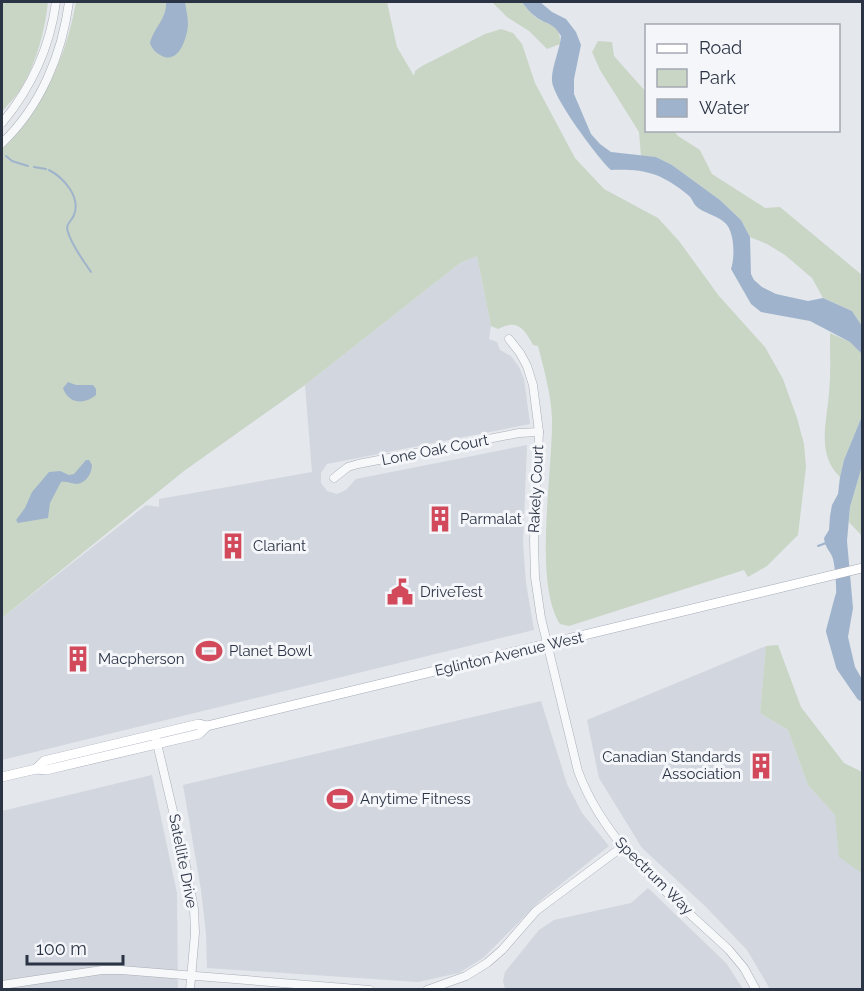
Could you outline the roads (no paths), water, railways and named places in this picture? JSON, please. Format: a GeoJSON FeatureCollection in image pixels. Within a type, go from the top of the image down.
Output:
{"type":"FeatureCollection","features":[{"type":"Feature","properties":{"kind":"main road","name":"Eglinton Avenue West"},"geometry":{"type":"LineString","coordinates":[[2,777],[36,769],[46,770],[156,739],[199,724],[207,726],[862,568]]}},
{"type":"Feature","properties":{"kind":"street"},"geometry":{"type":"LineString","coordinates":[[2,123],[21,98],[37,69],[50,30],[56,2]]}},
{"type":"Feature","properties":{"kind":"street"},"geometry":{"type":"LineString","coordinates":[[2,143],[20,122],[49,75],[64,32],[69,2]]}},
{"type":"Feature","properties":{"kind":"street","name":"Rakely Court"},"geometry":{"type":"LineString","coordinates":[[509,339],[520,352],[527,366],[533,385],[539,432],[534,569],[541,618],[548,645]]}},
{"type":"Feature","properties":{"kind":"street","name":"Lone Oak Court"},"geometry":{"type":"LineString","coordinates":[[334,478],[341,471],[358,464],[539,432]]}},
{"type":"Feature","properties":{"kind":"street","name":"Spectrum Way"},"geometry":{"type":"LineString","coordinates":[[548,645],[581,778],[596,809],[622,847],[729,950],[744,968],[756,990]]}},
{"type":"Feature","properties":{"kind":"street","name":"Satellite Drive"},"geometry":{"type":"LineString","coordinates":[[156,739],[194,909],[195,933],[189,990]]}},
{"type":"Feature","properties":{"kind":"street"},"geometry":{"type":"LineString","coordinates":[[427,990],[466,976],[487,963],[502,950],[536,911],[622,847]]}},
{"type":"Feature","properties":{"kind":"street"},"geometry":{"type":"LineString","coordinates":[[2,985],[102,970],[370,990]]}},
{"type":"Feature","properties":{"kind":"water"},"geometry":{"type":"Polygon","coordinates":[[[166,2],[185,2],[188,22],[181,48],[173,56],[168,57],[156,52],[150,43],[166,8],[166,2]]]}},
{"type":"Feature","properties":{"kind":"water"},"geometry":{"type":"Polygon","coordinates":[[[522,2],[540,2],[552,12],[566,19],[576,32],[581,45],[574,79],[574,94],[591,134],[600,144],[611,152],[656,157],[672,165],[720,200],[741,220],[750,237],[751,274],[754,280],[776,294],[808,301],[823,298],[852,311],[862,326],[862,354],[850,342],[810,321],[761,312],[751,304],[731,269],[732,237],[724,222],[699,208],[688,195],[661,177],[634,170],[611,170],[577,127],[554,89],[552,76],[561,36],[552,26],[528,10],[522,2]]]}},
{"type":"Feature","properties":{"kind":"water"},"geometry":{"type":"Polygon","coordinates":[[[68,382],[76,385],[93,385],[96,395],[87,400],[73,400],[63,388],[68,382]]]}},
{"type":"Feature","properties":{"kind":"water"},"geometry":{"type":"Polygon","coordinates":[[[862,416],[862,466],[850,507],[847,541],[853,608],[848,637],[855,667],[862,679],[862,701],[850,688],[839,658],[833,559],[824,538],[829,530],[832,505],[838,494],[844,460],[862,416]]]}},
{"type":"Feature","properties":{"kind":"water"},"geometry":{"type":"Polygon","coordinates":[[[86,460],[89,460],[92,465],[88,477],[77,484],[61,482],[50,503],[48,518],[18,523],[16,520],[25,508],[32,492],[49,472],[60,471],[69,475],[74,474],[86,460]]]}},
{"type":"Feature","properties":{"kind":"waterway"},"geometry":{"type":"LineString","coordinates":[[6,156],[12,161],[28,166]]}},
{"type":"Feature","properties":{"kind":"waterway"},"geometry":{"type":"LineString","coordinates":[[34,167],[46,169]]}},
{"type":"Feature","properties":{"kind":"waterway"},"geometry":{"type":"LineString","coordinates":[[49,170],[65,183],[73,195],[76,208],[67,229],[75,248],[91,272]]}},
{"type":"Feature","properties":{"kind":"waterway"},"geometry":{"type":"LineString","coordinates":[[818,546],[826,543]]}},
{"type":"Feature","properties":{"kind":"waterway"},"geometry":{"type":"LineString","coordinates":[[841,597],[832,631],[842,666],[862,695]]}},
{"type":"Feature","properties":{"kind":"place","name":"Parmalat"},"geometry":{"type":"Point","coordinates":[440,519]}},
{"type":"Feature","properties":{"kind":"place","name":"Clariant"},"geometry":{"type":"Point","coordinates":[233,546]}},
{"type":"Feature","properties":{"kind":"place","name":"DriveTest"},"geometry":{"type":"Point","coordinates":[400,592]}},
{"type":"Feature","properties":{"kind":"place","name":"Planet Bowl"},"geometry":{"type":"Point","coordinates":[209,651]}},
{"type":"Feature","properties":{"kind":"place","name":"Macpherson"},"geometry":{"type":"Point","coordinates":[78,659]}},
{"type":"Feature","properties":{"kind":"place","name":"Canadian Standards Association"},"geometry":{"type":"Point","coordinates":[761,766]}},
{"type":"Feature","properties":{"kind":"place","name":"Anytime Fitness"},"geometry":{"type":"Point","coordinates":[340,799]}}]}
